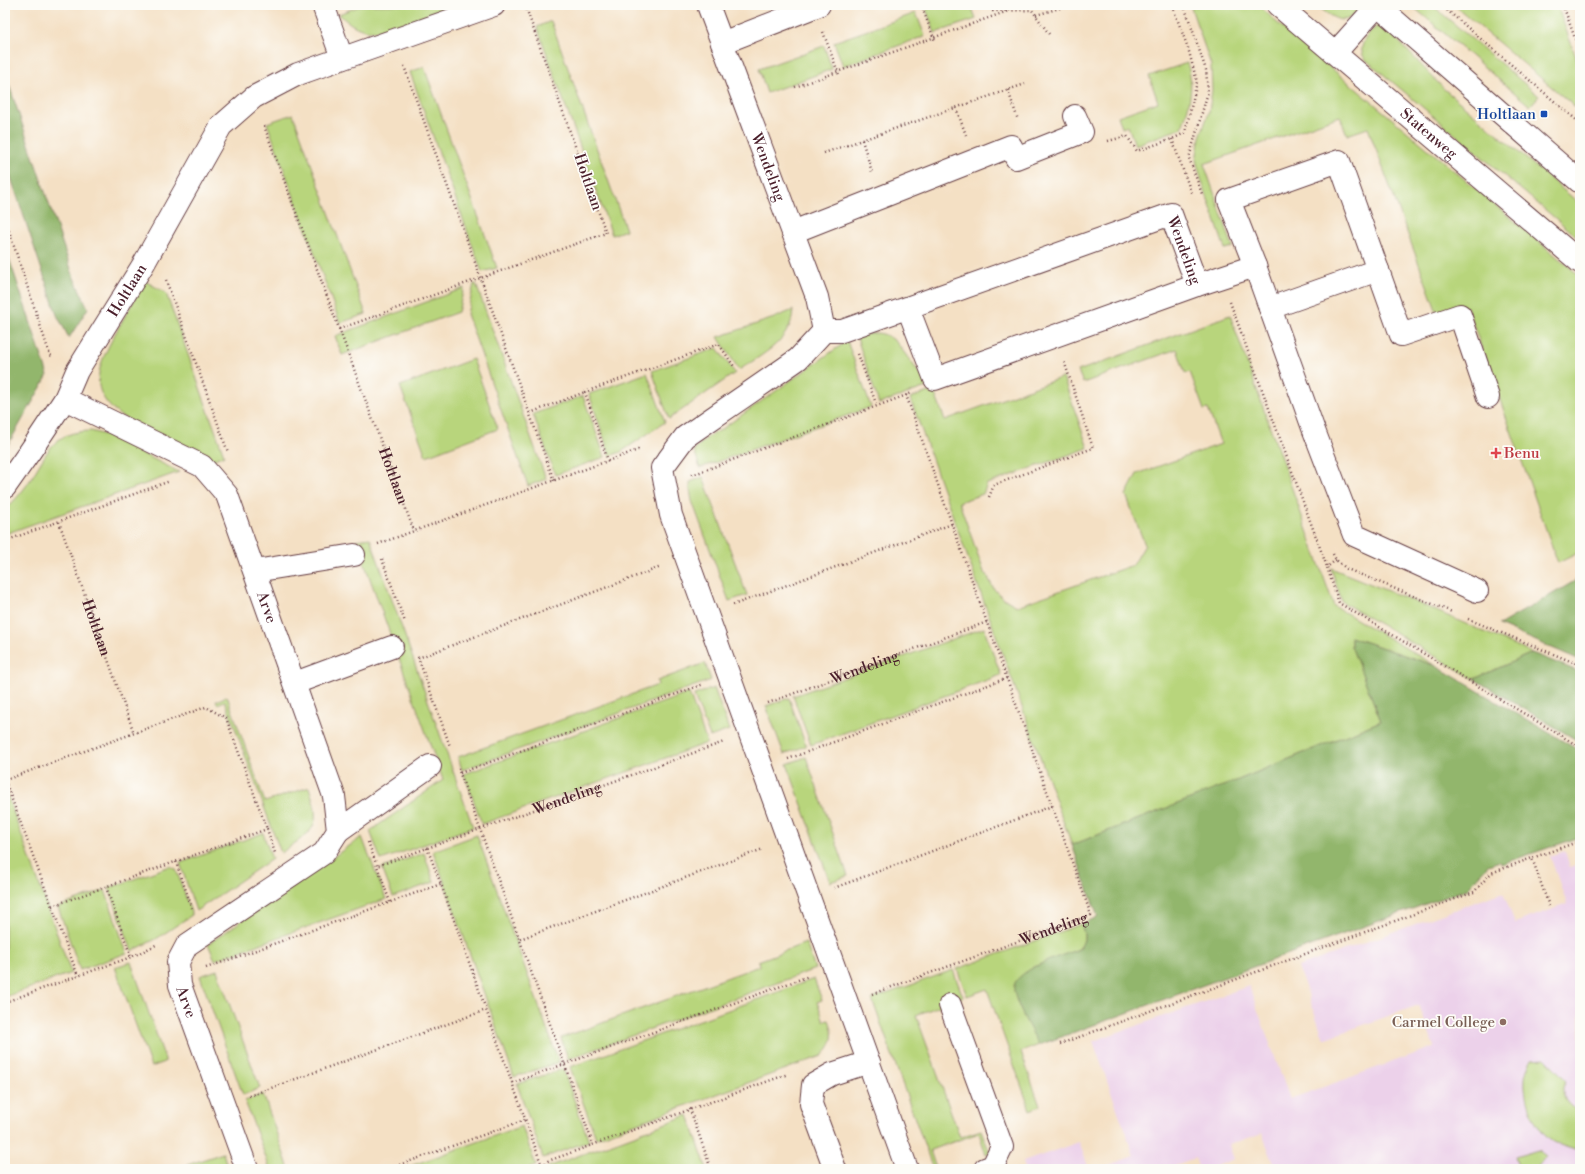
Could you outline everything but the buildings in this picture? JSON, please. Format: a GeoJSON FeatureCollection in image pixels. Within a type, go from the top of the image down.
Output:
{"type":"FeatureCollection","features":[{"type":"Feature","properties":{"kind":"street"},"geometry":{"type":"LineString","coordinates":[[323,5],[342,58]]}},
{"type":"Feature","properties":{"kind":"street","name":"Holtlaan"},"geometry":{"type":"LineString","coordinates":[[5,487],[32,450],[65,399],[76,370],[143,265],[221,126],[254,97],[298,74],[494,5]]}},
{"type":"Feature","properties":{"kind":"street","name":"Wendeling"},"geometry":{"type":"LineString","coordinates":[[708,5],[817,297],[824,331],[842,331],[1171,214],[1197,285],[935,379],[908,308]]}},
{"type":"Feature","properties":{"kind":"street","name":"Statenweg"},"geometry":{"type":"LineString","coordinates":[[1278,5],[1580,262]]}},
{"type":"Feature","properties":{"kind":"street"},"geometry":{"type":"LineString","coordinates":[[1335,54],[1378,5],[1580,182]]}},
{"type":"Feature","properties":{"kind":"street"},"geometry":{"type":"LineString","coordinates":[[722,43],[817,6]]}},
{"type":"Feature","properties":{"kind":"street"},"geometry":{"type":"LineString","coordinates":[[793,232],[1012,146],[1016,158],[1078,124]]}},
{"type":"Feature","properties":{"kind":"street"},"geometry":{"type":"LineString","coordinates":[[1477,591],[1354,535],[1313,428],[1255,266],[1229,200],[1339,161],[1401,335],[1460,315],[1488,397]]}},
{"type":"Feature","properties":{"kind":"street"},"geometry":{"type":"LineString","coordinates":[[1197,285],[1255,266]]}},
{"type":"Feature","properties":{"kind":"street"},"geometry":{"type":"LineString","coordinates":[[1270,308],[1378,270]]}},
{"type":"Feature","properties":{"kind":"street"},"geometry":{"type":"LineString","coordinates":[[824,331],[798,359],[685,437],[662,468],[671,516],[907,1169]]}},
{"type":"Feature","properties":{"kind":"street","name":"Arve"},"geometry":{"type":"LineString","coordinates":[[65,399],[202,466],[227,495],[334,796],[338,831],[324,853],[187,945],[178,962],[180,985],[247,1169]]}},
{"type":"Feature","properties":{"kind":"street"},"geometry":{"type":"LineString","coordinates":[[255,571],[354,555]]}},
{"type":"Feature","properties":{"kind":"street"},"geometry":{"type":"LineString","coordinates":[[295,683],[392,647]]}},
{"type":"Feature","properties":{"kind":"street"},"geometry":{"type":"LineString","coordinates":[[338,831],[430,766]]}},
{"type":"Feature","properties":{"kind":"street"},"geometry":{"type":"LineString","coordinates":[[950,1005],[1002,1147],[993,1166],[985,1169]]}},
{"type":"Feature","properties":{"kind":"street"},"geometry":{"type":"LineString","coordinates":[[835,1169],[811,1104],[813,1085],[832,1074],[869,1062]]}},
{"type":"Feature","properties":{"kind":"path","name":"Holtlaan"},"geometry":{"type":"LineString","coordinates":[[339,330],[480,277],[606,233],[526,5]]}},
{"type":"Feature","properties":{"kind":"path"},"geometry":{"type":"LineString","coordinates":[[921,5],[935,41]]}},
{"type":"Feature","properties":{"kind":"path"},"geometry":{"type":"LineString","coordinates":[[987,5],[994,11],[1032,10],[1049,34]]}},
{"type":"Feature","properties":{"kind":"path"},"geometry":{"type":"LineString","coordinates":[[1036,15],[1070,5]]}},
{"type":"Feature","properties":{"kind":"path"},"geometry":{"type":"LineString","coordinates":[[1078,124],[1093,145],[1127,136],[1137,151],[1185,133],[1197,82],[1188,48],[1172,5]]}},
{"type":"Feature","properties":{"kind":"path"},"geometry":{"type":"LineString","coordinates":[[1441,5],[1580,123]]}},
{"type":"Feature","properties":{"kind":"path"},"geometry":{"type":"LineString","coordinates":[[1563,5],[1580,52]]}},
{"type":"Feature","properties":{"kind":"path"},"geometry":{"type":"LineString","coordinates":[[817,6],[839,75]]}},
{"type":"Feature","properties":{"kind":"path"},"geometry":{"type":"LineString","coordinates":[[795,87],[1008,11]]}},
{"type":"Feature","properties":{"kind":"path"},"geometry":{"type":"LineString","coordinates":[[394,39],[554,481]]}},
{"type":"Feature","properties":{"kind":"path"},"geometry":{"type":"LineString","coordinates":[[824,153],[1025,84]]}},
{"type":"Feature","properties":{"kind":"path","name":"Holtlaan"},"geometry":{"type":"LineString","coordinates":[[254,97],[414,531]]}},
{"type":"Feature","properties":{"kind":"path"},"geometry":{"type":"LineString","coordinates":[[862,140],[881,197]]}},
{"type":"Feature","properties":{"kind":"path"},"geometry":{"type":"LineString","coordinates":[[5,219],[50,355],[76,370]]}},
{"type":"Feature","properties":{"kind":"path"},"geometry":{"type":"LineString","coordinates":[[5,541],[59,522],[209,475],[232,461],[165,277],[143,265]]}},
{"type":"Feature","properties":{"kind":"path"},"geometry":{"type":"LineString","coordinates":[[1221,277],[1327,567],[1339,604],[1580,747]]}},
{"type":"Feature","properties":{"kind":"path"},"geometry":{"type":"LineString","coordinates":[[849,328],[877,406]]}},
{"type":"Feature","properties":{"kind":"path"},"geometry":{"type":"LineString","coordinates":[[989,497],[994,485],[1093,448],[1056,336]]}},
{"type":"Feature","properties":{"kind":"path"},"geometry":{"type":"LineString","coordinates":[[530,413],[718,344],[751,391]]}},
{"type":"Feature","properties":{"kind":"path"},"geometry":{"type":"LineString","coordinates":[[585,392],[608,461]]}},
{"type":"Feature","properties":{"kind":"path","name":"Wendeling"},"geometry":{"type":"LineString","coordinates":[[847,1002],[1091,915],[906,395]]}},
{"type":"Feature","properties":{"kind":"path","name":"Holtlaan"},"geometry":{"type":"LineString","coordinates":[[59,522],[134,734]]}},
{"type":"Feature","properties":{"kind":"path"},"geometry":{"type":"LineString","coordinates":[[707,615],[952,524]]}},
{"type":"Feature","properties":{"kind":"path"},"geometry":{"type":"LineString","coordinates":[[375,539],[377,545]]}},
{"type":"Feature","properties":{"kind":"path"},"geometry":{"type":"LineString","coordinates":[[380,552],[407,628]]}},
{"type":"Feature","properties":{"kind":"path"},"geometry":{"type":"LineString","coordinates":[[418,658],[686,558]]}},
{"type":"Feature","properties":{"kind":"path"},"geometry":{"type":"LineString","coordinates":[[1327,567],[1336,560]]}},
{"type":"Feature","properties":{"kind":"path","name":"Wendeling"},"geometry":{"type":"LineString","coordinates":[[742,713],[987,622]]}},
{"type":"Feature","properties":{"kind":"path"},"geometry":{"type":"LineString","coordinates":[[415,650],[452,752]]}},
{"type":"Feature","properties":{"kind":"path"},"geometry":{"type":"LineString","coordinates":[[762,768],[1007,678]]}},
{"type":"Feature","properties":{"kind":"path"},"geometry":{"type":"LineString","coordinates":[[460,773],[706,684]]}},
{"type":"Feature","properties":{"kind":"path"},"geometry":{"type":"LineString","coordinates":[[78,976],[5,781],[206,707],[226,718],[285,880]]}},
{"type":"Feature","properties":{"kind":"path","name":"Wendeling"},"geometry":{"type":"LineString","coordinates":[[390,902],[377,866],[728,741]]}},
{"type":"Feature","properties":{"kind":"path"},"geometry":{"type":"LineString","coordinates":[[457,766],[593,1144]]}},
{"type":"Feature","properties":{"kind":"path"},"geometry":{"type":"LineString","coordinates":[[809,897],[1052,806]]}},
{"type":"Feature","properties":{"kind":"path"},"geometry":{"type":"LineString","coordinates":[[52,906],[267,829]]}},
{"type":"Feature","properties":{"kind":"path"},"geometry":{"type":"LineString","coordinates":[[520,939],[788,840]]}},
{"type":"Feature","properties":{"kind":"path"},"geometry":{"type":"LineString","coordinates":[[1060,1044],[1474,892],[1491,873],[1580,841]]}},
{"type":"Feature","properties":{"kind":"path"},"geometry":{"type":"LineString","coordinates":[[427,848],[542,1168]]}},
{"type":"Feature","properties":{"kind":"path"},"geometry":{"type":"LineString","coordinates":[[1532,858],[1549,906]]}},
{"type":"Feature","properties":{"kind":"path"},"geometry":{"type":"LineString","coordinates":[[176,862],[194,912],[206,932]]}},
{"type":"Feature","properties":{"kind":"path"},"geometry":{"type":"LineString","coordinates":[[5,1002],[131,957],[155,945],[168,935],[184,951],[198,971],[441,884]]}},
{"type":"Feature","properties":{"kind":"path"},"geometry":{"type":"LineString","coordinates":[[106,887],[131,957]]}},
{"type":"Feature","properties":{"kind":"path"},"geometry":{"type":"LineString","coordinates":[[512,1083],[834,967]]}},
{"type":"Feature","properties":{"kind":"path"},"geometry":{"type":"LineString","coordinates":[[224,1105],[486,1010]]}},
{"type":"Feature","properties":{"kind":"path"},"geometry":{"type":"LineString","coordinates":[[534,1169],[542,1168],[548,1161],[593,1144],[791,1073]]}},
{"type":"Feature","properties":{"kind":"path"},"geometry":{"type":"LineString","coordinates":[[690,1109],[711,1169]]}},
{"type":"Feature","properties":{"kind":"path"},"geometry":{"type":"LineString","coordinates":[[388,1169],[525,1120]]}},
{"type":"Feature","properties":{"kind":"shaded area","name":"Carmel College"},"geometry":{"type":"Polygon","coordinates":[[[1565,851],[1570,867],[1580,864],[1580,1169],[1276,1169],[1262,1133],[1229,1145],[1234,1159],[1209,1169],[1199,1169],[1195,1158],[1175,1165],[1176,1169],[1098,1169],[1134,1156],[1093,1041],[1249,986],[1290,1099],[1434,1047],[1419,1005],[1324,1039],[1298,967],[1503,892],[1515,923],[1567,904],[1550,856],[1565,851]]]}},
{"type":"Feature","properties":{"kind":"shaded area"},"geometry":{"type":"Polygon","coordinates":[[[1079,1142],[1089,1169],[1025,1169],[1023,1162],[1079,1142]]]}},
{"type":"Feature","properties":{"kind":"green space"},"geometry":{"type":"Polygon","coordinates":[[[362,5],[457,5],[387,30],[373,31],[361,29],[355,26],[339,14],[362,5]]]}},
{"type":"Feature","properties":{"kind":"green space"},"geometry":{"type":"Polygon","coordinates":[[[937,5],[971,5],[976,19],[935,33],[926,9],[937,5]]]}},
{"type":"Feature","properties":{"kind":"green space"},"geometry":{"type":"Polygon","coordinates":[[[1190,5],[1259,5],[1275,21],[1580,276],[1580,552],[1558,563],[1467,307],[1438,315],[1368,128],[1347,135],[1340,116],[1204,164],[1233,247],[1225,249],[1196,160],[1200,137],[1209,112],[1212,90],[1211,65],[1190,5]]]}},
{"type":"Feature","properties":{"kind":"green space"},"geometry":{"type":"Polygon","coordinates":[[[1316,5],[1357,5],[1354,14],[1343,20],[1333,17],[1316,5]]]}},
{"type":"Feature","properties":{"kind":"green space"},"geometry":{"type":"Polygon","coordinates":[[[1411,5],[1432,5],[1539,96],[1530,106],[1411,5]]]}},
{"type":"Feature","properties":{"kind":"green space"},"geometry":{"type":"Polygon","coordinates":[[[1454,5],[1557,5],[1580,68],[1580,111],[1454,5]]]}},
{"type":"Feature","properties":{"kind":"green space"},"geometry":{"type":"Polygon","coordinates":[[[916,13],[925,36],[843,66],[834,42],[916,13]]]}},
{"type":"Feature","properties":{"kind":"green space"},"geometry":{"type":"Polygon","coordinates":[[[551,21],[626,230],[612,235],[537,27],[551,21]]]}},
{"type":"Feature","properties":{"kind":"green space"},"geometry":{"type":"Polygon","coordinates":[[[1378,26],[1384,26],[1444,89],[1580,204],[1580,239],[1365,59],[1362,50],[1364,40],[1370,32],[1378,26]]]}},
{"type":"Feature","properties":{"kind":"green space"},"geometry":{"type":"Polygon","coordinates":[[[824,46],[832,69],[767,93],[759,69],[824,46]]]}},
{"type":"Feature","properties":{"kind":"green space"},"geometry":{"type":"Polygon","coordinates":[[[1187,63],[1191,80],[1191,88],[1189,104],[1182,128],[1135,145],[1128,126],[1122,128],[1118,116],[1158,102],[1149,76],[1187,63]]]}},
{"type":"Feature","properties":{"kind":"green space"},"geometry":{"type":"Polygon","coordinates":[[[424,67],[497,268],[482,272],[410,72],[424,67]]]}},
{"type":"Feature","properties":{"kind":"green space"},"geometry":{"type":"Polygon","coordinates":[[[5,73],[74,278],[88,308],[69,338],[57,315],[5,160],[5,73]]]}},
{"type":"Feature","properties":{"kind":"green space"},"geometry":{"type":"Polygon","coordinates":[[[293,114],[366,314],[340,323],[267,123],[293,114]]]}},
{"type":"Feature","properties":{"kind":"green space"},"geometry":{"type":"Polygon","coordinates":[[[5,246],[48,375],[5,450],[5,246]]]}},
{"type":"Feature","properties":{"kind":"green space"},"geometry":{"type":"Polygon","coordinates":[[[145,281],[166,293],[224,455],[210,461],[121,416],[110,406],[103,396],[99,386],[99,376],[105,355],[116,332],[145,281]]]}},
{"type":"Feature","properties":{"kind":"green space"},"geometry":{"type":"Polygon","coordinates":[[[474,284],[476,284],[546,479],[528,486],[467,314],[474,284]]]}},
{"type":"Feature","properties":{"kind":"green space"},"geometry":{"type":"Polygon","coordinates":[[[464,288],[458,312],[342,355],[335,336],[464,288]]]}},
{"type":"Feature","properties":{"kind":"green space"},"geometry":{"type":"Polygon","coordinates":[[[793,310],[791,321],[781,339],[765,353],[739,370],[718,337],[793,310]]]}},
{"type":"Feature","properties":{"kind":"green space"},"geometry":{"type":"Polygon","coordinates":[[[1230,315],[1334,606],[1436,666],[1351,637],[1351,646],[1381,721],[1231,783],[1072,845],[910,398],[932,391],[935,394],[945,420],[1063,377],[1088,448],[987,484],[983,494],[959,502],[985,575],[987,574],[998,593],[1006,600],[1017,606],[1133,565],[1145,545],[1126,495],[1137,474],[1221,444],[1208,409],[1204,410],[1190,372],[1185,373],[1177,349],[1083,383],[1078,371],[1230,315]]]}},
{"type":"Feature","properties":{"kind":"green space"},"geometry":{"type":"Polygon","coordinates":[[[877,333],[888,336],[897,343],[929,386],[879,404],[857,338],[868,334],[877,333]]]}},
{"type":"Feature","properties":{"kind":"green space"},"geometry":{"type":"Polygon","coordinates":[[[847,341],[871,407],[700,468],[694,450],[709,436],[719,431],[847,341]]]}},
{"type":"Feature","properties":{"kind":"green space"},"geometry":{"type":"Polygon","coordinates":[[[717,348],[735,373],[669,419],[652,371],[717,348]]]}},
{"type":"Feature","properties":{"kind":"green space"},"geometry":{"type":"Polygon","coordinates":[[[473,359],[498,429],[426,456],[400,386],[473,359]]]}},
{"type":"Feature","properties":{"kind":"green space"},"geometry":{"type":"Polygon","coordinates":[[[647,373],[665,422],[621,452],[610,456],[589,394],[647,373]]]}},
{"type":"Feature","properties":{"kind":"green space"},"geometry":{"type":"Polygon","coordinates":[[[583,396],[605,457],[555,475],[533,414],[583,396]]]}},
{"type":"Feature","properties":{"kind":"green space"},"geometry":{"type":"Polygon","coordinates":[[[91,431],[106,435],[179,472],[5,534],[5,510],[26,486],[54,444],[61,438],[69,435],[91,431]]]}},
{"type":"Feature","properties":{"kind":"green space"},"geometry":{"type":"Polygon","coordinates":[[[703,477],[747,595],[729,601],[692,501],[690,482],[703,477]]]}},
{"type":"Feature","properties":{"kind":"green space"},"geometry":{"type":"Polygon","coordinates":[[[370,538],[473,827],[381,860],[370,831],[443,780],[356,540],[370,538]]]}},
{"type":"Feature","properties":{"kind":"green space"},"geometry":{"type":"Polygon","coordinates":[[[1331,568],[1425,606],[1532,653],[1474,679],[1342,602],[1331,568]]]}},
{"type":"Feature","properties":{"kind":"green space"},"geometry":{"type":"Polygon","coordinates":[[[1580,578],[1580,660],[1499,625],[1580,578]]]}},
{"type":"Feature","properties":{"kind":"green space"},"geometry":{"type":"Polygon","coordinates":[[[984,628],[1001,675],[811,745],[793,696],[984,628]]]}},
{"type":"Feature","properties":{"kind":"green space"},"geometry":{"type":"Polygon","coordinates":[[[1351,637],[1436,666],[1580,751],[1580,837],[1501,864],[1500,861],[1488,865],[1467,889],[1039,1045],[1019,1007],[1014,992],[1014,986],[1023,974],[1032,968],[1079,949],[1083,943],[1084,937],[1081,924],[1098,917],[1072,845],[1231,783],[1381,721],[1351,646],[1351,637]]]}},
{"type":"Feature","properties":{"kind":"green space"},"geometry":{"type":"Polygon","coordinates":[[[1532,653],[1580,672],[1580,742],[1474,679],[1532,653]]]}},
{"type":"Feature","properties":{"kind":"green space"},"geometry":{"type":"Polygon","coordinates":[[[705,663],[711,680],[462,770],[458,757],[658,685],[657,681],[705,663]]]}},
{"type":"Feature","properties":{"kind":"green space"},"geometry":{"type":"Polygon","coordinates":[[[714,688],[729,730],[710,737],[694,695],[714,688]]]}},
{"type":"Feature","properties":{"kind":"green space"},"geometry":{"type":"Polygon","coordinates":[[[689,693],[707,743],[482,824],[464,774],[689,693]]]}},
{"type":"Feature","properties":{"kind":"green space"},"geometry":{"type":"Polygon","coordinates":[[[227,696],[265,802],[309,787],[315,812],[313,827],[301,839],[281,853],[225,701],[217,704],[216,701],[227,696]]]}},
{"type":"Feature","properties":{"kind":"green space"},"geometry":{"type":"Polygon","coordinates":[[[789,698],[806,746],[784,754],[766,706],[789,698]]]}},
{"type":"Feature","properties":{"kind":"green space"},"geometry":{"type":"Polygon","coordinates":[[[806,757],[848,876],[830,882],[787,764],[806,757]]]}},
{"type":"Feature","properties":{"kind":"green space"},"geometry":{"type":"Polygon","coordinates":[[[5,789],[71,973],[5,997],[5,789]]]}},
{"type":"Feature","properties":{"kind":"green space"},"geometry":{"type":"Polygon","coordinates":[[[263,833],[272,859],[196,911],[180,863],[263,833]]]}},
{"type":"Feature","properties":{"kind":"green space"},"geometry":{"type":"Polygon","coordinates":[[[477,835],[559,1062],[514,1077],[433,851],[477,835]]]}},
{"type":"Feature","properties":{"kind":"green space"},"geometry":{"type":"Polygon","coordinates":[[[362,837],[386,899],[215,960],[208,944],[362,837]]]}},
{"type":"Feature","properties":{"kind":"green space"},"geometry":{"type":"Polygon","coordinates":[[[424,853],[434,882],[393,897],[382,868],[424,853]]]}},
{"type":"Feature","properties":{"kind":"green space"},"geometry":{"type":"Polygon","coordinates":[[[170,866],[176,869],[192,915],[156,939],[132,951],[109,888],[170,866]]]}},
{"type":"Feature","properties":{"kind":"green space"},"geometry":{"type":"Polygon","coordinates":[[[105,890],[127,953],[80,970],[58,907],[105,890]]]}},
{"type":"Feature","properties":{"kind":"green space"},"geometry":{"type":"Polygon","coordinates":[[[1081,924],[1084,937],[1083,943],[1079,949],[1032,968],[1017,1002],[1039,1045],[1021,1052],[1040,1106],[1030,1110],[987,989],[967,996],[957,969],[1081,924]]]}},
{"type":"Feature","properties":{"kind":"green space"},"geometry":{"type":"Polygon","coordinates":[[[806,943],[815,969],[568,1059],[561,1038],[759,966],[758,961],[806,943]]]}},
{"type":"Feature","properties":{"kind":"green space"},"geometry":{"type":"Polygon","coordinates":[[[131,962],[165,1059],[165,1062],[151,1067],[115,967],[131,962]]]}},
{"type":"Feature","properties":{"kind":"green space"},"geometry":{"type":"Polygon","coordinates":[[[217,970],[260,1088],[243,1095],[200,976],[217,970]]]}},
{"type":"Feature","properties":{"kind":"green space"},"geometry":{"type":"Polygon","coordinates":[[[953,970],[963,997],[916,1015],[960,1137],[981,1130],[990,1153],[986,1155],[979,1133],[930,1150],[936,1169],[933,1169],[872,999],[953,970]]]}},
{"type":"Feature","properties":{"kind":"green space"},"geometry":{"type":"Polygon","coordinates":[[[814,979],[822,1000],[817,1002],[824,1021],[829,1020],[832,1030],[831,1043],[822,1056],[596,1138],[570,1067],[814,979]]]}},
{"type":"Feature","properties":{"kind":"green space"},"geometry":{"type":"Polygon","coordinates":[[[1545,1058],[1566,1080],[1563,1087],[1563,1093],[1567,1103],[1573,1108],[1580,1110],[1580,1151],[1553,1142],[1547,1137],[1536,1123],[1528,1105],[1525,1087],[1527,1069],[1532,1059],[1545,1058]]]}},
{"type":"Feature","properties":{"kind":"green space"},"geometry":{"type":"Polygon","coordinates":[[[563,1069],[589,1141],[543,1158],[517,1084],[563,1069]]]}},
{"type":"Feature","properties":{"kind":"green space"},"geometry":{"type":"Polygon","coordinates":[[[263,1094],[289,1169],[270,1169],[245,1101],[263,1094]]]}},
{"type":"Feature","properties":{"kind":"green space"},"geometry":{"type":"Polygon","coordinates":[[[688,1115],[707,1169],[549,1169],[548,1167],[688,1115]]]}},
{"type":"Feature","properties":{"kind":"green space"},"geometry":{"type":"Polygon","coordinates":[[[522,1126],[536,1166],[527,1169],[402,1169],[522,1126]]]}},
{"type":"Feature","properties":{"kind":"green space"},"geometry":{"type":"Polygon","coordinates":[[[1538,1150],[1546,1156],[1536,1169],[1519,1169],[1515,1157],[1538,1150]]]}},
{"type":"Feature","properties":{"kind":"green space"},"geometry":{"type":"Polygon","coordinates":[[[223,1153],[228,1169],[187,1169],[187,1165],[223,1153]]]}},
{"type":"Feature","properties":{"kind":"place","name":"Holtlaan"},"geometry":{"type":"Point","coordinates":[1544,114]}},
{"type":"Feature","properties":{"kind":"place","name":"Benu"},"geometry":{"type":"Point","coordinates":[1496,453]}},
{"type":"Feature","properties":{"kind":"place","name":"Carmel College"},"geometry":{"type":"Point","coordinates":[1503,1022]}}]}
